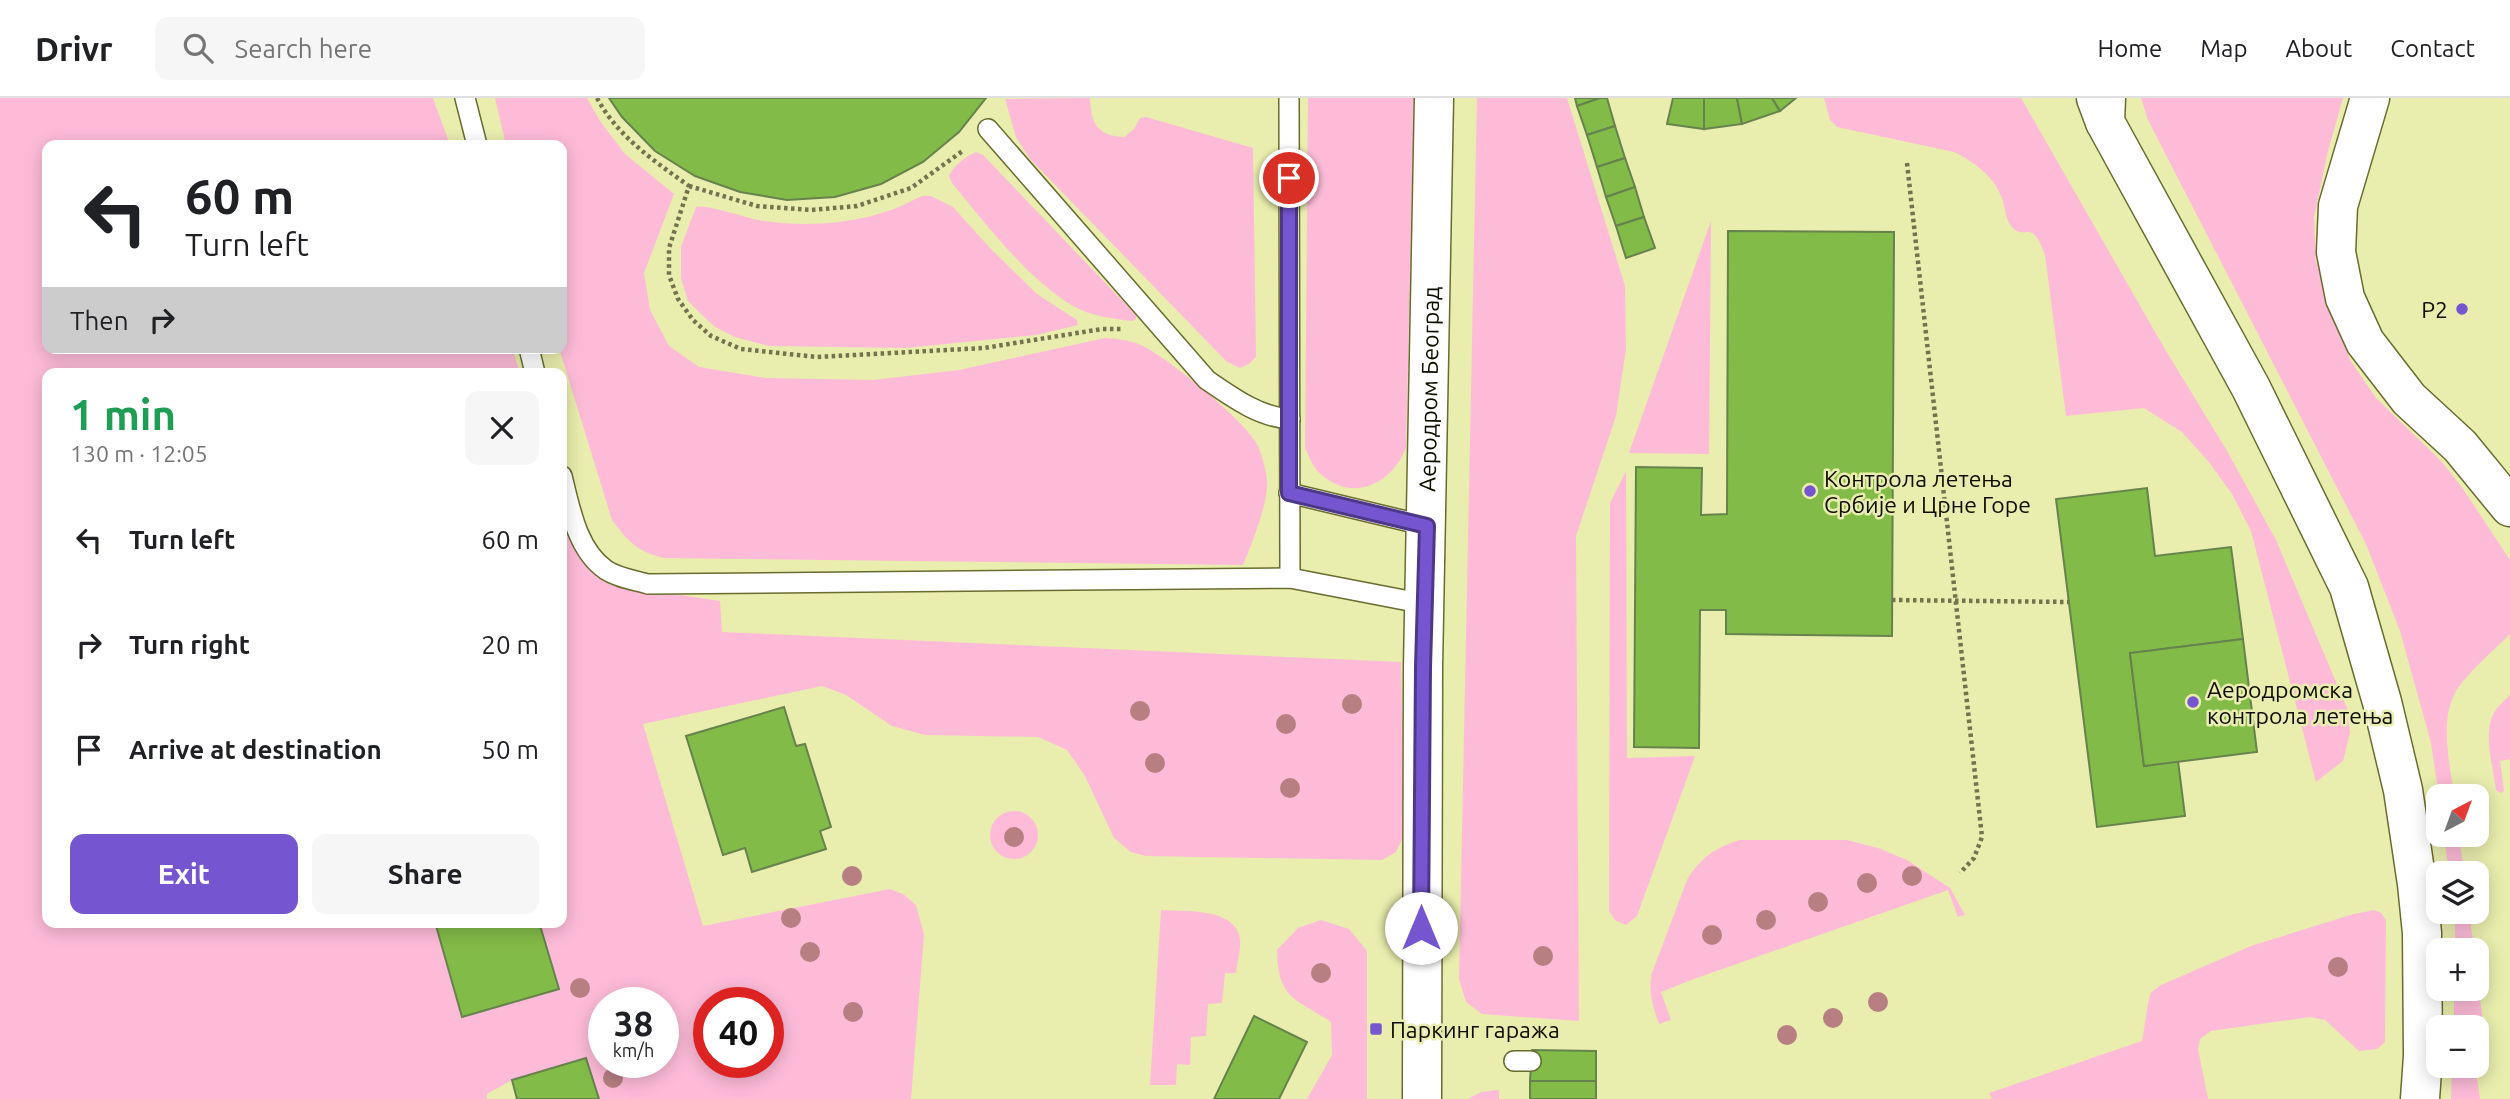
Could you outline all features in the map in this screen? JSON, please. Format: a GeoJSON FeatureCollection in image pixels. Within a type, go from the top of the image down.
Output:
{"type":"FeatureCollection","features":[{"type":"Feature","properties":{"kind":"street","name":"Аеродром Београд"},"geometry":{"type":"LineString","coordinates":[[1422,1099],[1421,875],[1434,98]]}},
{"type":"Feature","properties":{"kind":"street"},"geometry":{"type":"LineString","coordinates":[[2370,98],[2338,206],[2336,252],[2345,298],[2365,342],[2409,399],[2460,446],[2510,507]]}},
{"type":"Feature","properties":{"kind":"street"},"geometry":{"type":"LineString","coordinates":[[2102,106],[2251,388],[2350,587],[2403,790],[2417,884],[2422,933],[2423,1056],[2420,1099]]}},
{"type":"Feature","properties":{"kind":"lane"},"geometry":{"type":"LineString","coordinates":[[465,98],[476,140]]}},
{"type":"Feature","properties":{"kind":"lane"},"geometry":{"type":"LineString","coordinates":[[1289,98],[1290,578]]}},
{"type":"Feature","properties":{"kind":"lane"},"geometry":{"type":"LineString","coordinates":[[988,129],[1207,380],[1231,397],[1273,418],[1290,419]]}},
{"type":"Feature","properties":{"kind":"lane"},"geometry":{"type":"LineString","coordinates":[[1289,493],[1427,526]]}},
{"type":"Feature","properties":{"kind":"lane"},"geometry":{"type":"LineString","coordinates":[[567,494],[578,534],[592,557],[605,569],[619,576],[648,584],[1290,578],[1425,604]]}},
{"type":"Feature","properties":{"kind":"path"},"geometry":{"type":"LineString","coordinates":[[597,98],[605,114],[635,148],[689,186],[757,206],[811,210],[857,206],[911,188],[988,129]]}},
{"type":"Feature","properties":{"kind":"path"},"geometry":{"type":"LineString","coordinates":[[1907,163],[1982,836],[1974,858],[1960,873]]}},
{"type":"Feature","properties":{"kind":"path"},"geometry":{"type":"LineString","coordinates":[[689,186],[669,248],[669,275],[678,299],[693,320],[711,336],[741,349],[817,357],[984,348],[1102,329],[1164,330]]}},
{"type":"Feature","properties":{"kind":"path"},"geometry":{"type":"LineString","coordinates":[[1892,600],[2069,602]]}},
{"type":"Feature","properties":{"kind":"shaded area"},"geometry":{"type":"Polygon","coordinates":[[[0,98],[433,98],[448,140],[42,140],[42,354],[514,354],[518,368],[42,368],[42,928],[567,928],[567,530],[570,540],[589,564],[615,585],[720,601],[722,632],[1401,662],[1404,835],[1396,852],[1382,860],[1146,856],[1131,852],[1114,838],[1085,776],[1067,750],[1038,737],[925,735],[892,726],[846,695],[822,686],[643,724],[703,926],[890,889],[903,894],[916,905],[924,935],[911,1099],[599,1099],[592,1078],[679,1078],[679,987],[588,987],[588,1064],[586,1058],[512,1080],[487,1094],[487,1099],[0,1099],[0,98]]]}},
{"type":"Feature","properties":{"kind":"shaded area"},"geometry":{"type":"Polygon","coordinates":[[[495,98],[587,98],[600,121],[625,154],[674,194],[644,273],[650,310],[669,346],[699,367],[765,378],[873,380],[959,370],[1105,338],[1141,345],[1187,376],[1223,407],[1251,435],[1258,446],[1266,474],[1267,491],[1243,565],[664,558],[640,549],[628,540],[612,520],[561,354],[567,354],[567,140],[505,140],[495,98]]]}},
{"type":"Feature","properties":{"kind":"shaded area"},"geometry":{"type":"Polygon","coordinates":[[[1090,98],[1094,121],[1107,134],[1124,137],[1134,129],[1140,118],[1146,117],[1253,148],[1256,357],[1249,364],[1240,368],[1227,362],[1030,159],[1016,137],[1005,99],[1090,98]]]}},
{"type":"Feature","properties":{"kind":"shaded area"},"geometry":{"type":"Polygon","coordinates":[[[1308,98],[1414,98],[1406,448],[1400,460],[1382,479],[1359,488],[1347,488],[1322,475],[1314,466],[1305,447],[1308,98]]]}},
{"type":"Feature","properties":{"kind":"shaded area"},"geometry":{"type":"Polygon","coordinates":[[[1477,98],[1567,98],[1625,286],[1626,349],[1616,416],[1576,536],[1579,1021],[1482,1014],[1466,1002],[1459,979],[1477,98]]]}},
{"type":"Feature","properties":{"kind":"shaded area"},"geometry":{"type":"Polygon","coordinates":[[[1824,98],[2021,98],[2166,351],[2226,449],[2276,540],[2347,708],[2350,733],[2343,761],[2316,782],[2251,531],[2232,494],[2182,432],[2144,408],[2066,416],[2045,255],[2036,236],[2012,227],[2008,222],[2000,192],[1984,172],[1970,161],[1954,152],[1837,127],[1830,120],[1824,98]]]}},
{"type":"Feature","properties":{"kind":"shaded area"},"geometry":{"type":"Polygon","coordinates":[[[2141,98],[2343,98],[2314,217],[2316,261],[2350,360],[2376,398],[2441,461],[2461,486],[2510,560],[2510,634],[2460,685],[2449,710],[2447,739],[2452,784],[2437,784],[2431,743],[2400,631],[2366,544],[2148,120],[2141,98]]]}},
{"type":"Feature","properties":{"kind":"shaded area"},"geometry":{"type":"Polygon","coordinates":[[[976,152],[983,155],[1136,315],[1136,319],[1133,321],[1103,317],[1075,307],[1041,283],[1025,267],[978,215],[949,176],[960,162],[976,152]]]}},
{"type":"Feature","properties":{"kind":"shaded area"},"geometry":{"type":"Polygon","coordinates":[[[922,196],[931,196],[953,207],[1037,294],[1077,320],[1078,325],[1036,335],[905,348],[769,346],[735,337],[715,327],[688,301],[681,278],[681,247],[696,207],[764,221],[827,223],[873,215],[922,196]]]}},
{"type":"Feature","properties":{"kind":"shaded area"},"geometry":{"type":"Polygon","coordinates":[[[1711,221],[1709,454],[1629,453],[1711,221]]]}},
{"type":"Feature","properties":{"kind":"shaded area"},"geometry":{"type":"Polygon","coordinates":[[[1626,471],[1627,758],[1695,756],[1637,916],[1626,925],[1615,920],[1609,911],[1610,503],[1626,471]]]}},
{"type":"Feature","properties":{"kind":"shaded area"},"geometry":{"type":"Polygon","coordinates":[[[2510,695],[2510,759],[2500,761],[2504,791],[2501,793],[2496,790],[2489,729],[2495,711],[2510,695]]]}},
{"type":"Feature","properties":{"kind":"shaded area"},"geometry":{"type":"Polygon","coordinates":[[[1014,811],[1031,818],[1038,835],[1031,852],[1014,859],[997,852],[990,835],[997,818],[1014,811]]]}},
{"type":"Feature","properties":{"kind":"shaded area"},"geometry":{"type":"Polygon","coordinates":[[[1740,840],[1847,840],[1878,848],[1907,860],[1950,888],[1965,915],[1958,917],[1948,890],[1691,980],[1661,992],[1671,1020],[1659,1024],[1651,993],[1652,973],[1687,880],[1709,854],[1740,840]]]}},
{"type":"Feature","properties":{"kind":"shaded area"},"geometry":{"type":"Polygon","coordinates":[[[2446,847],[2461,847],[2462,861],[2447,861],[2446,847]]]}},
{"type":"Feature","properties":{"kind":"shaded area"},"geometry":{"type":"Polygon","coordinates":[[[1161,910],[1219,916],[1229,921],[1240,939],[1236,973],[1225,973],[1222,1003],[1208,1004],[1206,1036],[1191,1037],[1190,1065],[1177,1064],[1176,1085],[1150,1085],[1161,910]]]}},
{"type":"Feature","properties":{"kind":"shaded area"},"geometry":{"type":"Polygon","coordinates":[[[2374,910],[2381,913],[2386,920],[2385,1042],[2377,1049],[2359,1051],[2325,1020],[2310,1017],[2211,1031],[2200,1039],[2198,1049],[2208,1099],[1992,1099],[1989,1093],[2142,1041],[2150,996],[2161,985],[2251,946],[2374,910]]]}},
{"type":"Feature","properties":{"kind":"shaded area"},"geometry":{"type":"Polygon","coordinates":[[[1321,920],[1349,929],[1367,951],[1367,1099],[1307,1099],[1332,1055],[1331,1022],[1298,1002],[1285,988],[1278,966],[1277,950],[1298,928],[1321,920]]]}},
{"type":"Feature","properties":{"kind":"shaded area"},"geometry":{"type":"Polygon","coordinates":[[[2455,924],[2471,924],[2472,938],[2455,938],[2455,924]]]}},
{"type":"Feature","properties":{"kind":"shaded area"},"geometry":{"type":"Polygon","coordinates":[[[2454,1001],[2480,1001],[2482,1015],[2454,1015],[2454,1001]]]}},
{"type":"Feature","properties":{"kind":"shaded area"},"geometry":{"type":"Polygon","coordinates":[[[2452,1078],[2477,1078],[2480,1099],[2451,1099],[2452,1078]]]}},
{"type":"Feature","properties":{"kind":"shaded area"},"geometry":{"type":"Polygon","coordinates":[[[1499,1090],[1499,1099],[1468,1099],[1481,1092],[1499,1090]]]}},
{"type":"Feature","properties":{"kind":"building"},"geometry":{"type":"Polygon","coordinates":[[[609,98],[986,98],[959,132],[923,162],[881,184],[835,197],[787,200],[740,192],[695,176],[655,151],[622,117],[609,98]]]}},
{"type":"Feature","properties":{"kind":"building"},"geometry":{"type":"Polygon","coordinates":[[[1575,98],[1600,98],[1577,106],[1575,98]]]}},
{"type":"Feature","properties":{"kind":"building"},"geometry":{"type":"Polygon","coordinates":[[[1607,98],[1615,126],[1587,135],[1577,106],[1607,98]]]}},
{"type":"Feature","properties":{"kind":"building"},"geometry":{"type":"Polygon","coordinates":[[[1673,98],[1704,98],[1704,129],[1667,124],[1673,98]]]}},
{"type":"Feature","properties":{"kind":"building"},"geometry":{"type":"Polygon","coordinates":[[[1704,98],[1737,98],[1742,124],[1704,129],[1704,98]]]}},
{"type":"Feature","properties":{"kind":"building"},"geometry":{"type":"Polygon","coordinates":[[[1737,98],[1772,98],[1780,111],[1742,124],[1737,98]]]}},
{"type":"Feature","properties":{"kind":"building"},"geometry":{"type":"Polygon","coordinates":[[[1772,98],[1796,98],[1780,111],[1772,98]]]}},
{"type":"Feature","properties":{"kind":"building"},"geometry":{"type":"Polygon","coordinates":[[[1615,126],[1625,158],[1597,167],[1587,135],[1615,126]]]}},
{"type":"Feature","properties":{"kind":"building"},"geometry":{"type":"Polygon","coordinates":[[[1625,158],[1635,187],[1606,197],[1597,167],[1625,158]]]}},
{"type":"Feature","properties":{"kind":"building"},"geometry":{"type":"Polygon","coordinates":[[[1635,187],[1644,217],[1616,226],[1606,197],[1635,187]]]}},
{"type":"Feature","properties":{"kind":"building"},"geometry":{"type":"Polygon","coordinates":[[[1644,217],[1655,248],[1626,258],[1616,226],[1644,217]]]}},
{"type":"Feature","properties":{"kind":"building","name":"Контрола летења Србије и Црне Горе"},"geometry":{"type":"Polygon","coordinates":[[[1728,231],[1894,232],[1892,636],[1726,634],[1726,610],[1700,610],[1699,748],[1634,747],[1636,467],[1702,468],[1701,515],[1727,514],[1728,231]]]}},
{"type":"Feature","properties":{"kind":"building"},"geometry":{"type":"Polygon","coordinates":[[[2147,488],[2155,556],[2231,547],[2243,639],[2130,653],[2144,766],[2178,761],[2185,816],[2097,827],[2056,499],[2147,488]]]}},
{"type":"Feature","properties":{"kind":"building","name":"Аеродромска контрола летења"},"geometry":{"type":"Polygon","coordinates":[[[2243,639],[2257,752],[2144,766],[2130,653],[2243,639]]]}},
{"type":"Feature","properties":{"kind":"building"},"geometry":{"type":"Polygon","coordinates":[[[784,707],[796,746],[805,744],[831,827],[820,831],[826,849],[752,872],[745,848],[723,855],[686,736],[784,707]]]}},
{"type":"Feature","properties":{"kind":"building"},"geometry":{"type":"Polygon","coordinates":[[[437,928],[541,928],[559,989],[462,1017],[437,928]]]}},
{"type":"Feature","properties":{"kind":"building"},"geometry":{"type":"Polygon","coordinates":[[[1254,1016],[1307,1042],[1279,1099],[1214,1099],[1254,1016]]]}},
{"type":"Feature","properties":{"kind":"building"},"geometry":{"type":"Polygon","coordinates":[[[1532,1050],[1596,1051],[1596,1081],[1530,1081],[1532,1050]]]}},
{"type":"Feature","properties":{"kind":"building"},"geometry":{"type":"Polygon","coordinates":[[[586,1058],[588,1078],[592,1078],[599,1099],[517,1099],[512,1080],[586,1058]]]}},
{"type":"Feature","properties":{"kind":"building"},"geometry":{"type":"Polygon","coordinates":[[[1530,1081],[1596,1081],[1596,1099],[1530,1099],[1530,1081]]]}},
{"type":"Feature","properties":{"kind":"place","name":"P2"},"geometry":{"type":"Point","coordinates":[2462,309]}},
{"type":"Feature","properties":{"kind":"place","name":"Контрола летења Србије и Црне Горе"},"geometry":{"type":"Point","coordinates":[1810,491]}},
{"type":"Feature","properties":{"kind":"place","name":"Аеродромска контрола летења"},"geometry":{"type":"Point","coordinates":[2193,702]}},
{"type":"Feature","properties":{"kind":"place","name":"Паркинг гаража"},"geometry":{"type":"Point","coordinates":[1376,1029]}},
{"type":"Feature","properties":{"kind":"route"},"geometry":{"type":"LineString","coordinates":[[1289,178],[1289,493],[1427,526],[1421,928]]}}]}
